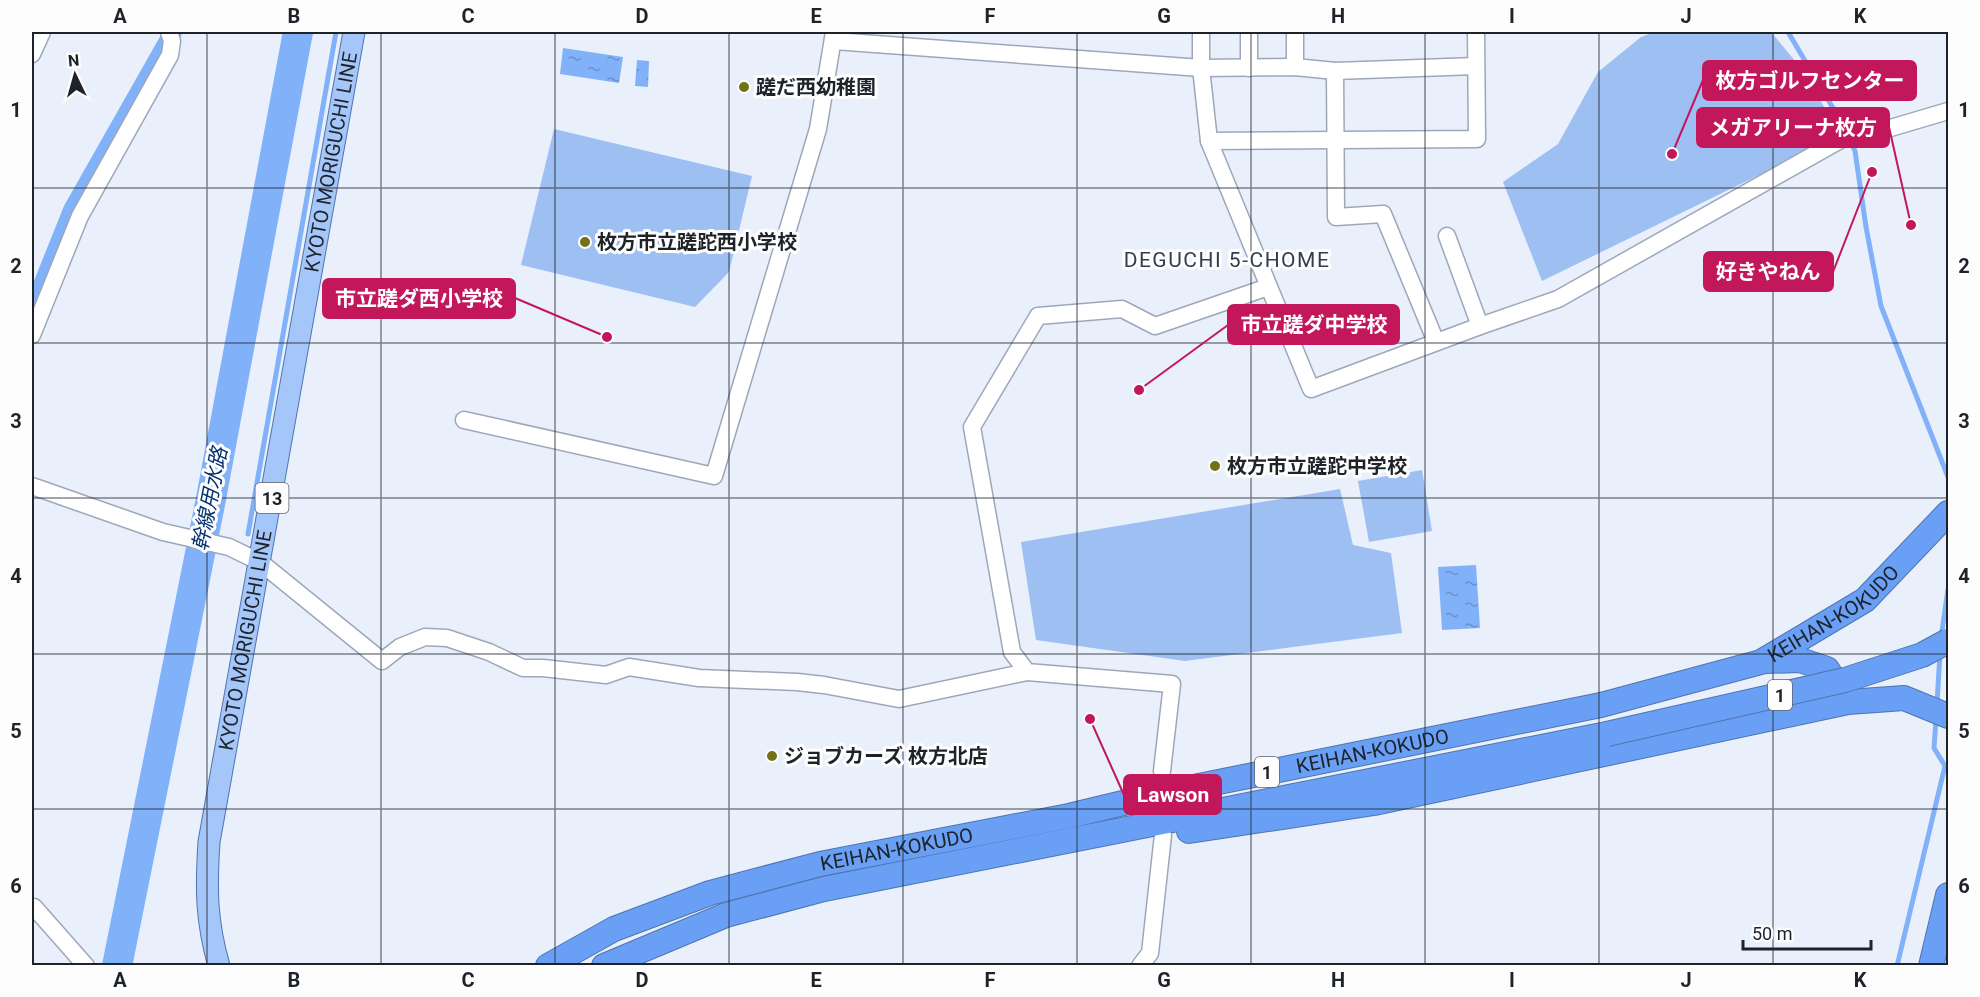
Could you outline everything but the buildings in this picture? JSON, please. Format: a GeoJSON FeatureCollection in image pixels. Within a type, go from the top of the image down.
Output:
{"type":"FeatureCollection","features":[{"type":"Feature","properties":{"kind":"highway","name":"KEIHAN-KOKUDO"},"geometry":{"type":"LineString","coordinates":[[548,966],[614,929],[710,893],[820,864],[1069,816],[1165,782],[1601,705],[1761,662],[1865,600],[1948,513]]}},
{"type":"Feature","properties":{"kind":"highway","name":"KEIHAN-KOKUDO"},"geometry":{"type":"LineString","coordinates":[[604,966],[726,915],[824,889],[1607,734],[1845,680],[1922,655],[1948,641]]}},
{"type":"Feature","properties":{"kind":"highway"},"geometry":{"type":"LineString","coordinates":[[1761,662],[1800,660],[1827,669],[1848,702]]}},
{"type":"Feature","properties":{"kind":"highway"},"geometry":{"type":"LineString","coordinates":[[1076,838],[1163,836],[1374,803],[1848,702],[1904,698],[1940,713]]}},
{"type":"Feature","properties":{"kind":"highway"},"geometry":{"type":"LineString","coordinates":[[1931,966],[1948,895]]}},
{"type":"Feature","properties":{"kind":"main road","name":"KYOTO MORIGUCHI LINE"},"geometry":{"type":"LineString","coordinates":[[219,966],[210,935],[206,887],[209,842],[354,32]]}},
{"type":"Feature","properties":{"kind":"street"},"geometry":{"type":"LineString","coordinates":[[32,54],[42,32]]}},
{"type":"Feature","properties":{"kind":"street"},"geometry":{"type":"LineString","coordinates":[[1201,32],[1201,68],[1209,141],[1311,389],[1558,299],[1842,139],[1860,137],[1948,111]]}},
{"type":"Feature","properties":{"kind":"street"},"geometry":{"type":"LineString","coordinates":[[1249,32],[1249,68]]}},
{"type":"Feature","properties":{"kind":"street"},"geometry":{"type":"LineString","coordinates":[[1295,32],[1295,67]]}},
{"type":"Feature","properties":{"kind":"street"},"geometry":{"type":"LineString","coordinates":[[1209,141],[1477,139],[1476,32]]}},
{"type":"Feature","properties":{"kind":"street"},"geometry":{"type":"LineString","coordinates":[[32,334],[80,216],[170,56],[170,36]]}},
{"type":"Feature","properties":{"kind":"street"},"geometry":{"type":"LineString","coordinates":[[464,420],[714,476],[818,129],[834,36],[1201,68],[1295,67],[1335,70],[1476,66]]}},
{"type":"Feature","properties":{"kind":"street"},"geometry":{"type":"LineString","coordinates":[[1335,70],[1336,217],[1383,214],[1436,342]]}},
{"type":"Feature","properties":{"kind":"street"},"geometry":{"type":"LineString","coordinates":[[1447,236],[1480,326]]}},
{"type":"Feature","properties":{"kind":"street"},"geometry":{"type":"LineString","coordinates":[[1027,672],[1012,652],[972,427],[1038,316],[1122,309],[1155,326],[1268,287]]}},
{"type":"Feature","properties":{"kind":"street"},"geometry":{"type":"LineString","coordinates":[[32,486],[164,532],[229,547],[260,562],[382,662],[400,647],[425,637],[447,638],[489,652],[523,668],[606,675],[629,667],[699,678],[797,682],[899,699],[1027,672],[1172,684],[1181,689],[1165,782]]}},
{"type":"Feature","properties":{"kind":"street"},"geometry":{"type":"LineString","coordinates":[[1140,966],[1150,953],[1163,836]]}},
{"type":"Feature","properties":{"kind":"street"},"geometry":{"type":"LineString","coordinates":[[1140,966],[1155,865]]}},
{"type":"Feature","properties":{"kind":"street"},"geometry":{"type":"LineString","coordinates":[[32,907],[51,924],[86,966]]}},
{"type":"Feature","properties":{"kind":"shaded area"},"geometry":{"type":"Polygon","coordinates":[[[1654,32],[1771,32],[1801,68],[1841,135],[1542,281],[1503,182],[1558,144],[1598,72],[1641,37],[1654,32]]]}},
{"type":"Feature","properties":{"kind":"shaded area"},"geometry":{"type":"Polygon","coordinates":[[[554,129],[752,176],[729,272],[695,307],[521,265],[554,129]]]}},
{"type":"Feature","properties":{"kind":"shaded area"},"geometry":{"type":"Polygon","coordinates":[[[1422,470],[1432,531],[1369,542],[1358,481],[1422,470]]]}},
{"type":"Feature","properties":{"kind":"shaded area"},"geometry":{"type":"Polygon","coordinates":[[[1340,489],[1353,545],[1391,553],[1402,633],[1185,661],[1036,640],[1021,542],[1340,489]]]}},
{"type":"Feature","properties":{"kind":"water"},"geometry":{"type":"Polygon","coordinates":[[[563,48],[623,57],[619,83],[560,74],[563,48]]]}},
{"type":"Feature","properties":{"kind":"water"},"geometry":{"type":"Polygon","coordinates":[[[637,60],[649,61],[648,87],[635,86],[637,60]]]}},
{"type":"Feature","properties":{"kind":"water"},"geometry":{"type":"Polygon","coordinates":[[[1476,565],[1480,628],[1442,630],[1438,567],[1476,565]]]}},
{"type":"Feature","properties":{"kind":"waterway"},"geometry":{"type":"LineString","coordinates":[[32,310],[72,210],[173,32]]}},
{"type":"Feature","properties":{"kind":"waterway","name":"幹線用水路"},"geometry":{"type":"LineString","coordinates":[[117,966],[210,504],[298,32]]}},
{"type":"Feature","properties":{"kind":"waterway"},"geometry":{"type":"LineString","coordinates":[[248,534],[336,32]]}},
{"type":"Feature","properties":{"kind":"waterway"},"geometry":{"type":"LineString","coordinates":[[1788,32],[1843,125],[1855,151],[1881,306],[1948,477]]}},
{"type":"Feature","properties":{"kind":"waterway"},"geometry":{"type":"LineString","coordinates":[[1941,638],[1948,589]]}},
{"type":"Feature","properties":{"kind":"waterway"},"geometry":{"type":"LineString","coordinates":[[1937,704],[1940,653]]}},
{"type":"Feature","properties":{"kind":"waterway"},"geometry":{"type":"LineString","coordinates":[[1897,966],[1945,766],[1934,748],[1936,719]]}},
{"type":"Feature","properties":{"kind":"place","name":"蹉だ西幼稚園"},"geometry":{"type":"Point","coordinates":[744,87]}},
{"type":"Feature","properties":{"kind":"place","name":"枚方ゴルフセンター"},"geometry":{"type":"Point","coordinates":[1672,154]}},
{"type":"Feature","properties":{"kind":"place","name":"好きやねん"},"geometry":{"type":"Point","coordinates":[1872,172]}},
{"type":"Feature","properties":{"kind":"place","name":"メガアリーナ枚方"},"geometry":{"type":"Point","coordinates":[1911,225]}},
{"type":"Feature","properties":{"kind":"place","name":"枚方市立蹉跎西小学校"},"geometry":{"type":"Point","coordinates":[585,242]}},
{"type":"Feature","properties":{"kind":"place","name":"市立蹉ダ西小学校"},"geometry":{"type":"Point","coordinates":[607,337]}},
{"type":"Feature","properties":{"kind":"place","name":"市立蹉ダ中学校"},"geometry":{"type":"Point","coordinates":[1139,390]}},
{"type":"Feature","properties":{"kind":"place","name":"枚方市立蹉跎中学校"},"geometry":{"type":"Point","coordinates":[1215,466]}},
{"type":"Feature","properties":{"kind":"place","name":"Lawson"},"geometry":{"type":"Point","coordinates":[1090,719]}},
{"type":"Feature","properties":{"kind":"place","name":"ジョブカーズ 枚方北店"},"geometry":{"type":"Point","coordinates":[772,756]}},
{"type":"Feature","properties":{"kind":"district","name":"DEGUCHI 5-CHOME"},"geometry":{"type":"Point","coordinates":[1227,260]}}]}
